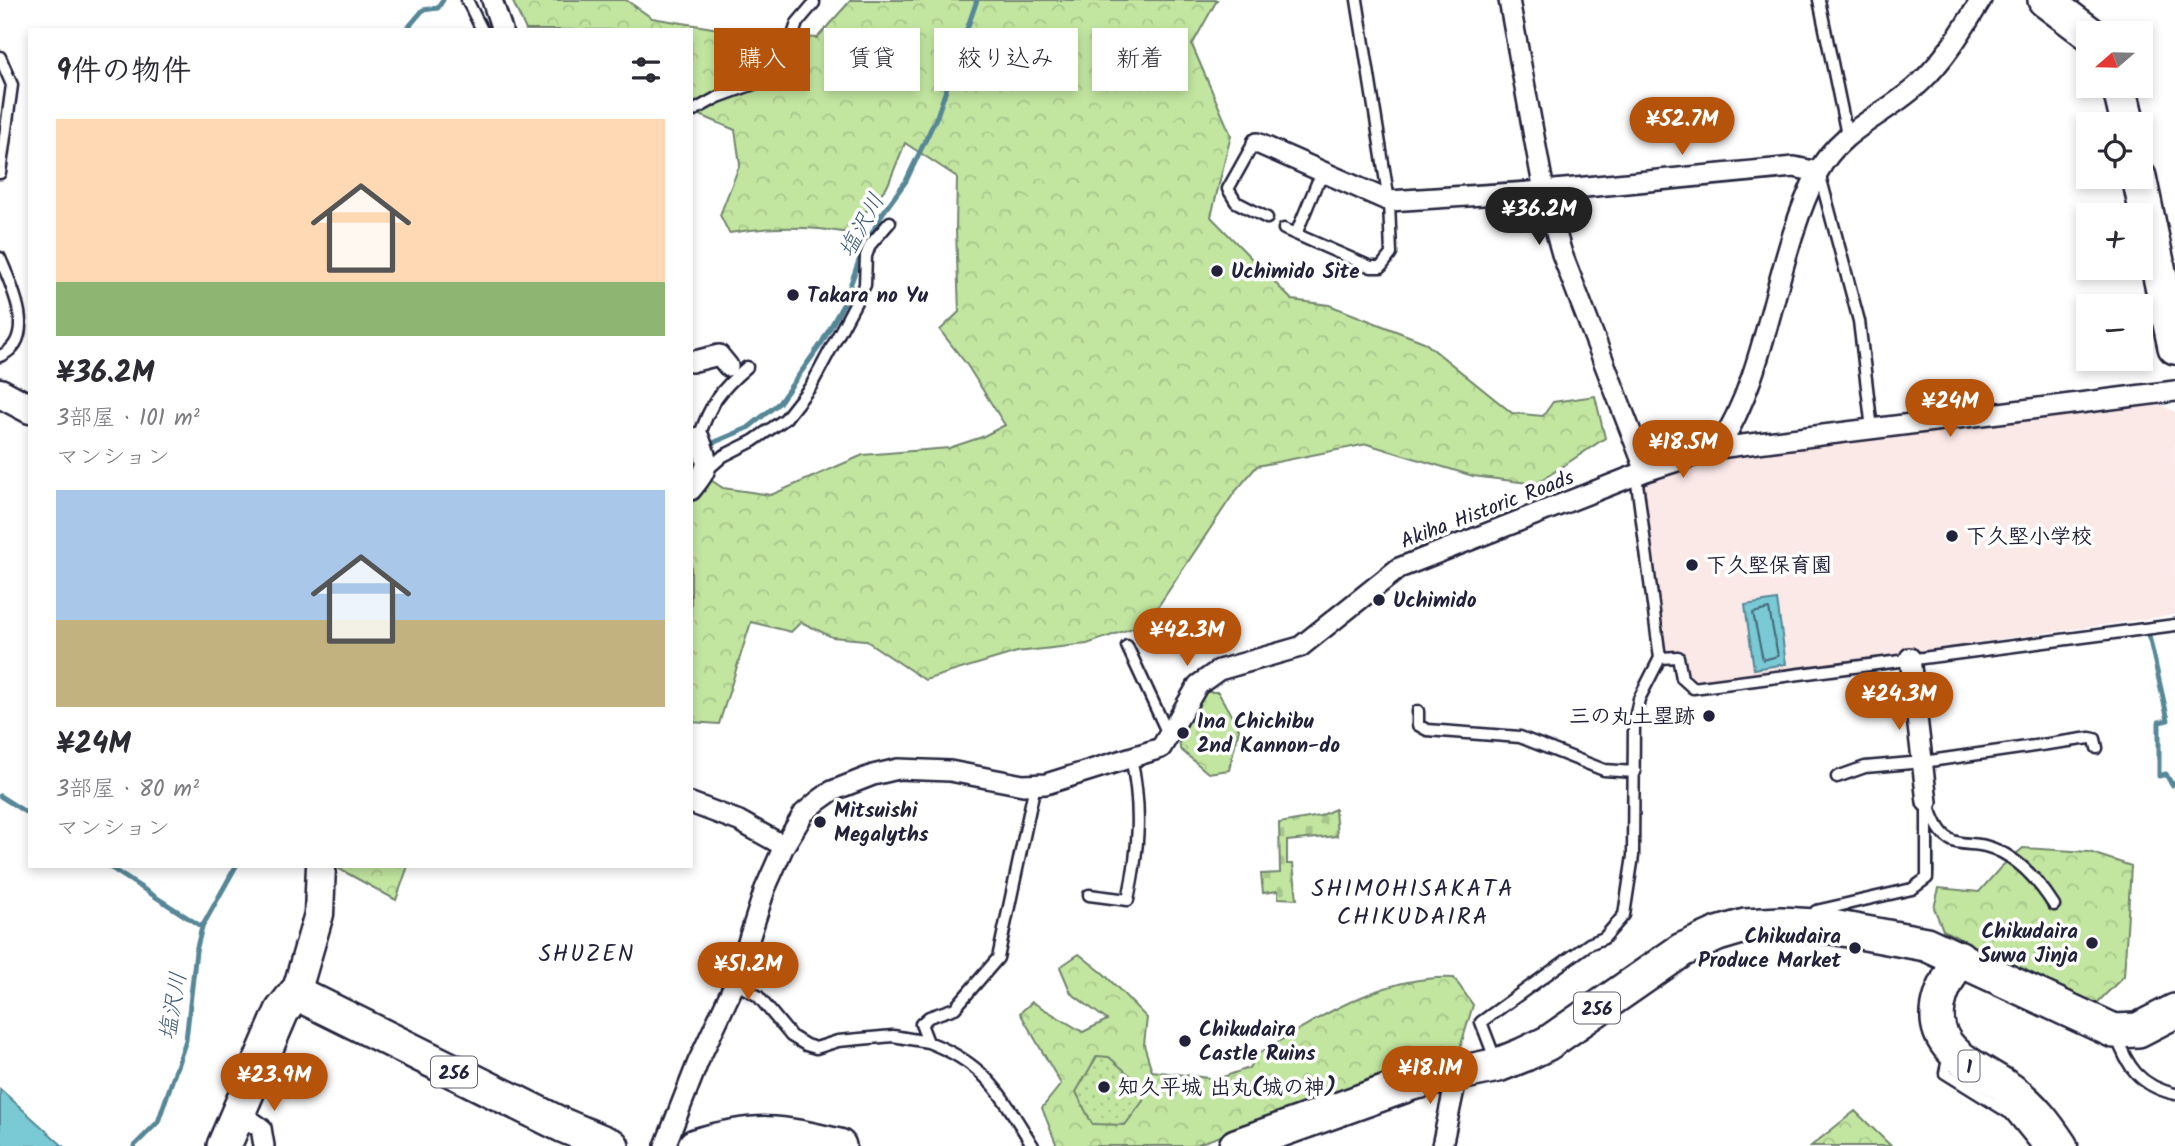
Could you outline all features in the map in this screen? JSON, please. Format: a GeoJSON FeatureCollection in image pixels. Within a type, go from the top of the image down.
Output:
{"type":"FeatureCollection","features":[{"type":"Feature","properties":{"kind":"highway"},"geometry":{"type":"LineString","coordinates":[[2046,0],[2076,23]]}},
{"type":"Feature","properties":{"kind":"highway"},"geometry":{"type":"LineString","coordinates":[[2142,189],[2175,346]]}},
{"type":"Feature","properties":{"kind":"highway","name":"256"},"geometry":{"type":"LineString","coordinates":[[1236,1146],[1412,1083],[1498,1065],[1548,1042],[1682,950],[1745,926],[1776,924],[1832,927],[1913,940],[1959,957],[2114,1031]]}},
{"type":"Feature","properties":{"kind":"highway"},"geometry":{"type":"LineString","coordinates":[[224,1146],[282,1012],[296,993]]}},
{"type":"Feature","properties":{"kind":"highway","name":"256"},"geometry":{"type":"LineString","coordinates":[[296,993],[562,1125],[612,1146]]}},
{"type":"Feature","properties":{"kind":"highway"},"geometry":{"type":"LineString","coordinates":[[2114,1031],[2138,1030],[2175,1011]]}},
{"type":"Feature","properties":{"kind":"highway"},"geometry":{"type":"LineString","coordinates":[[695,1146],[727,1137],[764,1132],[784,1133],[839,1146]]}},
{"type":"Feature","properties":{"kind":"main road"},"geometry":{"type":"LineString","coordinates":[[0,393],[28,408]]}},
{"type":"Feature","properties":{"kind":"main road"},"geometry":{"type":"LineString","coordinates":[[296,993],[319,914],[321,868]]}},
{"type":"Feature","properties":{"kind":"main road","name":"1"},"geometry":{"type":"LineString","coordinates":[[1959,957],[1941,996],[1938,1015],[1941,1032],[1950,1050],[1964,1063],[2011,1090],[2033,1109],[2061,1146]]}},
{"type":"Feature","properties":{"kind":"street"},"geometry":{"type":"LineString","coordinates":[[492,0],[501,28]]}},
{"type":"Feature","properties":{"kind":"street"},"geometry":{"type":"LineString","coordinates":[[1510,0],[1544,191],[1562,254],[1641,473]]}},
{"type":"Feature","properties":{"kind":"street"},"geometry":{"type":"LineString","coordinates":[[1718,448],[1746,393],[1784,263],[1818,172],[1837,143],[1920,83],[1951,50],[1981,0]]}},
{"type":"Feature","properties":{"kind":"street"},"geometry":{"type":"LineString","coordinates":[[1257,143],[1390,201],[1544,191],[1794,167],[1818,172]]}},
{"type":"Feature","properties":{"kind":"street"},"geometry":{"type":"LineString","coordinates":[[693,362],[719,355],[737,366]]}},
{"type":"Feature","properties":{"kind":"street","name":"Akiha Historic Roads"},"geometry":{"type":"LineString","coordinates":[[665,1146],[688,1084],[735,983],[765,889],[784,846],[804,813],[832,791],[873,775],[898,769],[950,771],[1035,785],[1161,748],[1198,685],[1219,670],[1300,647],[1399,568],[1641,473],[1718,448],[2175,391]]}},
{"type":"Feature","properties":{"kind":"street"},"geometry":{"type":"LineString","coordinates":[[693,487],[707,464],[699,437]]}},
{"type":"Feature","properties":{"kind":"street"},"geometry":{"type":"LineString","coordinates":[[1910,658],[1927,802]]}},
{"type":"Feature","properties":{"kind":"street"},"geometry":{"type":"LineString","coordinates":[[693,804],[739,821],[784,846]]}},
{"type":"Feature","properties":{"kind":"street"},"geometry":{"type":"LineString","coordinates":[[1443,1146],[1457,1075]]}},
{"type":"Feature","properties":{"kind":"street"},"geometry":{"type":"LineString","coordinates":[[238,1112],[261,1128],[264,1146]]}},
{"type":"Feature","properties":{"kind":"lane"},"geometry":{"type":"LineString","coordinates":[[467,0],[481,28]]}},
{"type":"Feature","properties":{"kind":"lane"},"geometry":{"type":"LineString","coordinates":[[1284,229],[1371,267],[1381,267],[1391,254],[1390,201],[1357,0]]}},
{"type":"Feature","properties":{"kind":"lane"},"geometry":{"type":"LineString","coordinates":[[1819,0],[1847,135]]}},
{"type":"Feature","properties":{"kind":"lane"},"geometry":{"type":"LineString","coordinates":[[693,111],[718,97],[773,77],[783,66],[797,23],[814,3]]}},
{"type":"Feature","properties":{"kind":"lane"},"geometry":{"type":"LineString","coordinates":[[0,57],[12,85],[0,173]]}},
{"type":"Feature","properties":{"kind":"lane"},"geometry":{"type":"LineString","coordinates":[[1257,143],[1252,146],[1228,188],[1236,202],[1267,218]]}},
{"type":"Feature","properties":{"kind":"lane"},"geometry":{"type":"LineString","coordinates":[[1818,172],[1859,321],[1872,429]]}},
{"type":"Feature","properties":{"kind":"lane"},"geometry":{"type":"LineString","coordinates":[[1296,234],[1317,183],[1330,175]]}},
{"type":"Feature","properties":{"kind":"lane"},"geometry":{"type":"LineString","coordinates":[[707,464],[753,441],[785,419],[811,386],[865,285],[866,256],[870,245],[890,222]]}},
{"type":"Feature","properties":{"kind":"lane"},"geometry":{"type":"LineString","coordinates":[[0,258],[14,293],[21,323],[18,339],[7,353],[0,356]]}},
{"type":"Feature","properties":{"kind":"lane"},"geometry":{"type":"LineString","coordinates":[[699,437],[710,405],[729,382],[737,366]]}},
{"type":"Feature","properties":{"kind":"lane"},"geometry":{"type":"LineString","coordinates":[[1498,1065],[1481,1021],[1589,944],[1604,938],[1624,915],[1633,856],[1634,723],[1639,699],[1660,658],[1641,473]]}},
{"type":"Feature","properties":{"kind":"lane"},"geometry":{"type":"LineString","coordinates":[[1660,658],[1678,657],[1682,678],[1693,688],[2175,625]]}},
{"type":"Feature","properties":{"kind":"lane"},"geometry":{"type":"LineString","coordinates":[[1127,646],[1168,735]]}},
{"type":"Feature","properties":{"kind":"lane"},"geometry":{"type":"LineString","coordinates":[[1418,711],[1418,726],[1427,730],[1520,737],[1604,770],[1635,772]]}},
{"type":"Feature","properties":{"kind":"lane"},"geometry":{"type":"LineString","coordinates":[[1837,777],[1865,767],[1923,762],[2090,738],[2095,739],[2097,748]]}},
{"type":"Feature","properties":{"kind":"lane"},"geometry":{"type":"LineString","coordinates":[[1089,895],[1128,900],[1138,852],[1138,791],[1131,756]]}},
{"type":"Feature","properties":{"kind":"lane"},"geometry":{"type":"LineString","coordinates":[[928,1042],[921,1024],[929,1017],[955,1008],[998,958],[1035,785]]}},
{"type":"Feature","properties":{"kind":"lane"},"geometry":{"type":"LineString","coordinates":[[1927,802],[1941,832],[1952,841],[1987,846],[2009,858],[2038,879],[2054,905]]}},
{"type":"Feature","properties":{"kind":"lane"},"geometry":{"type":"LineString","coordinates":[[1776,924],[1780,915],[1827,911],[1918,885],[1927,878],[1927,802]]}},
{"type":"Feature","properties":{"kind":"lane"},"geometry":{"type":"LineString","coordinates":[[735,983],[758,996],[790,1036],[806,1045],[816,1048],[838,1041],[893,1036],[928,1042],[972,1064],[993,1082],[1032,1146]]}},
{"type":"Feature","properties":{"kind":"lane"},"geometry":{"type":"LineString","coordinates":[[2114,1031],[2126,1063],[2147,1084],[2175,1094]]}},
{"type":"Feature","properties":{"kind":"lane"},"geometry":{"type":"LineString","coordinates":[[1950,1050],[1945,1073],[2011,1114],[2038,1146]]}},
{"type":"Feature","properties":{"kind":"shaded area","name":"下久堅小学校"},"geometry":{"type":"Polygon","coordinates":[[[2162,405],[2175,412],[2175,615],[1693,682],[1686,676],[1684,653],[1664,654],[1639,477],[1720,457],[2162,405]]]}},
{"type":"Feature","properties":{"kind":"green space"},"geometry":{"type":"Polygon","coordinates":[[[512,0],[626,0],[652,18],[714,28],[714,91],[810,91],[810,38],[817,38],[824,30],[824,91],[920,91],[920,28],[826,28],[851,0],[1217,0],[1192,45],[1231,135],[1211,217],[1292,300],[1329,305],[1424,342],[1512,413],[1543,416],[1553,402],[1595,396],[1605,438],[1536,484],[1473,476],[1367,444],[1257,466],[1234,493],[1147,623],[1087,644],[1017,652],[925,680],[865,640],[832,637],[801,622],[791,632],[751,622],[719,724],[693,722],[693,468],[723,488],[771,495],[863,455],[949,448],[982,437],[1005,425],[967,365],[940,330],[959,312],[957,177],[905,143],[888,185],[849,233],[789,228],[729,233],[720,215],[740,164],[735,130],[693,112],[693,28],[525,28],[512,0]]]}},
{"type":"Feature","properties":{"kind":"green space"},"geometry":{"type":"Polygon","coordinates":[[[1202,692],[1218,692],[1239,729],[1229,770],[1208,773],[1180,749],[1179,728],[1202,692]]]}},
{"type":"Feature","properties":{"kind":"green space"},"geometry":{"type":"Polygon","coordinates":[[[1335,809],[1337,836],[1287,841],[1287,864],[1293,864],[1297,899],[1278,898],[1278,891],[1263,893],[1261,874],[1280,873],[1279,823],[1320,816],[1335,809]]]}},
{"type":"Feature","properties":{"kind":"green space"},"geometry":{"type":"Polygon","coordinates":[[[2023,848],[2089,852],[2131,866],[2124,976],[2096,1004],[2081,1004],[1943,930],[1934,908],[1939,888],[1979,892],[2001,867],[2023,848]]]}},
{"type":"Feature","properties":{"kind":"green space"},"geometry":{"type":"Polygon","coordinates":[[[338,868],[407,868],[396,900],[338,868]]]}},
{"type":"Feature","properties":{"kind":"green space"},"geometry":{"type":"Polygon","coordinates":[[[1079,954],[1104,974],[1147,1018],[1144,1045],[1152,1071],[1217,1079],[1249,1068],[1256,1055],[1326,1014],[1350,1002],[1400,984],[1454,978],[1473,1005],[1455,1065],[1296,1110],[1192,1146],[1057,1146],[1042,1108],[1061,1084],[1020,1013],[1032,1002],[1083,1032],[1107,1020],[1071,993],[1060,967],[1079,954]]]}},
{"type":"Feature","properties":{"kind":"green space"},"geometry":{"type":"Polygon","coordinates":[[[1097,1056],[1109,1057],[1142,1086],[1143,1101],[1125,1125],[1092,1124],[1076,1092],[1097,1056]]]}},
{"type":"Feature","properties":{"kind":"green space"},"geometry":{"type":"Polygon","coordinates":[[[1855,1111],[1891,1146],[1811,1146],[1855,1111]]]}},
{"type":"Feature","properties":{"kind":"water"},"geometry":{"type":"Polygon","coordinates":[[[1777,600],[1786,664],[1754,669],[1745,605],[1777,600]]]}},
{"type":"Feature","properties":{"kind":"water"},"geometry":{"type":"Polygon","coordinates":[[[0,1089],[63,1146],[0,1146],[0,1089]]]}},
{"type":"Feature","properties":{"kind":"waterway"},"geometry":{"type":"LineString","coordinates":[[408,28],[423,10],[438,8],[443,0]]}},
{"type":"Feature","properties":{"kind":"waterway","name":"塩沢川"},"geometry":{"type":"LineString","coordinates":[[708,445],[748,428],[779,403],[821,344],[844,303],[862,252],[882,214],[906,181],[937,116],[977,0]]}},
{"type":"Feature","properties":{"kind":"waterway"},"geometry":{"type":"LineString","coordinates":[[2149,636],[2168,720],[2159,722],[2159,776],[2166,774],[2172,785],[2175,783]]}},
{"type":"Feature","properties":{"kind":"waterway"},"geometry":{"type":"LineString","coordinates":[[0,796],[28,814]]}},
{"type":"Feature","properties":{"kind":"waterway"},"geometry":{"type":"LineString","coordinates":[[1932,824],[1932,873]]}},
{"type":"Feature","properties":{"kind":"waterway"},"geometry":{"type":"LineString","coordinates":[[111,868],[202,927]]}},
{"type":"Feature","properties":{"kind":"waterway","name":"塩沢川"},"geometry":{"type":"LineString","coordinates":[[134,1146],[158,1122],[186,1040],[196,951],[202,927],[235,868]]}},
{"type":"Feature","properties":{"kind":"place","name":"Uchimido Site"},"geometry":{"type":"Point","coordinates":[1217,271]}},
{"type":"Feature","properties":{"kind":"place","name":"Takara no Yu"},"geometry":{"type":"Point","coordinates":[793,295]}},
{"type":"Feature","properties":{"kind":"place","name":"下久堅小学校"},"geometry":{"type":"Point","coordinates":[1952,536]}},
{"type":"Feature","properties":{"kind":"place","name":"下久堅保育園"},"geometry":{"type":"Point","coordinates":[1692,565]}},
{"type":"Feature","properties":{"kind":"place","name":"Uchimido"},"geometry":{"type":"Point","coordinates":[1379,600]}},
{"type":"Feature","properties":{"kind":"place","name":"三の丸土塁跡"},"geometry":{"type":"Point","coordinates":[1709,716]}},
{"type":"Feature","properties":{"kind":"place","name":"Ina Chichibu 2nd Kannon-do"},"geometry":{"type":"Point","coordinates":[1183,733]}},
{"type":"Feature","properties":{"kind":"place","name":"Mitsuishi Megalyths"},"geometry":{"type":"Point","coordinates":[820,822]}},
{"type":"Feature","properties":{"kind":"place","name":"Chikudaira Suwa Jinja"},"geometry":{"type":"Point","coordinates":[2092,943]}},
{"type":"Feature","properties":{"kind":"place","name":"Chikudaira Produce Market"},"geometry":{"type":"Point","coordinates":[1855,948]}},
{"type":"Feature","properties":{"kind":"place","name":"Chikudaira Castle Ruins"},"geometry":{"type":"Point","coordinates":[1185,1041]}},
{"type":"Feature","properties":{"kind":"place","name":"知久平城 出丸(城の神)"},"geometry":{"type":"Point","coordinates":[1104,1087]}},
{"type":"Feature","properties":{"kind":"district","name":"SHIMOHISAKATA CHIKUDAIRA"},"geometry":{"type":"Point","coordinates":[1413,902]}},
{"type":"Feature","properties":{"kind":"district","name":"SHUZEN"},"geometry":{"type":"Point","coordinates":[587,953]}}]}
